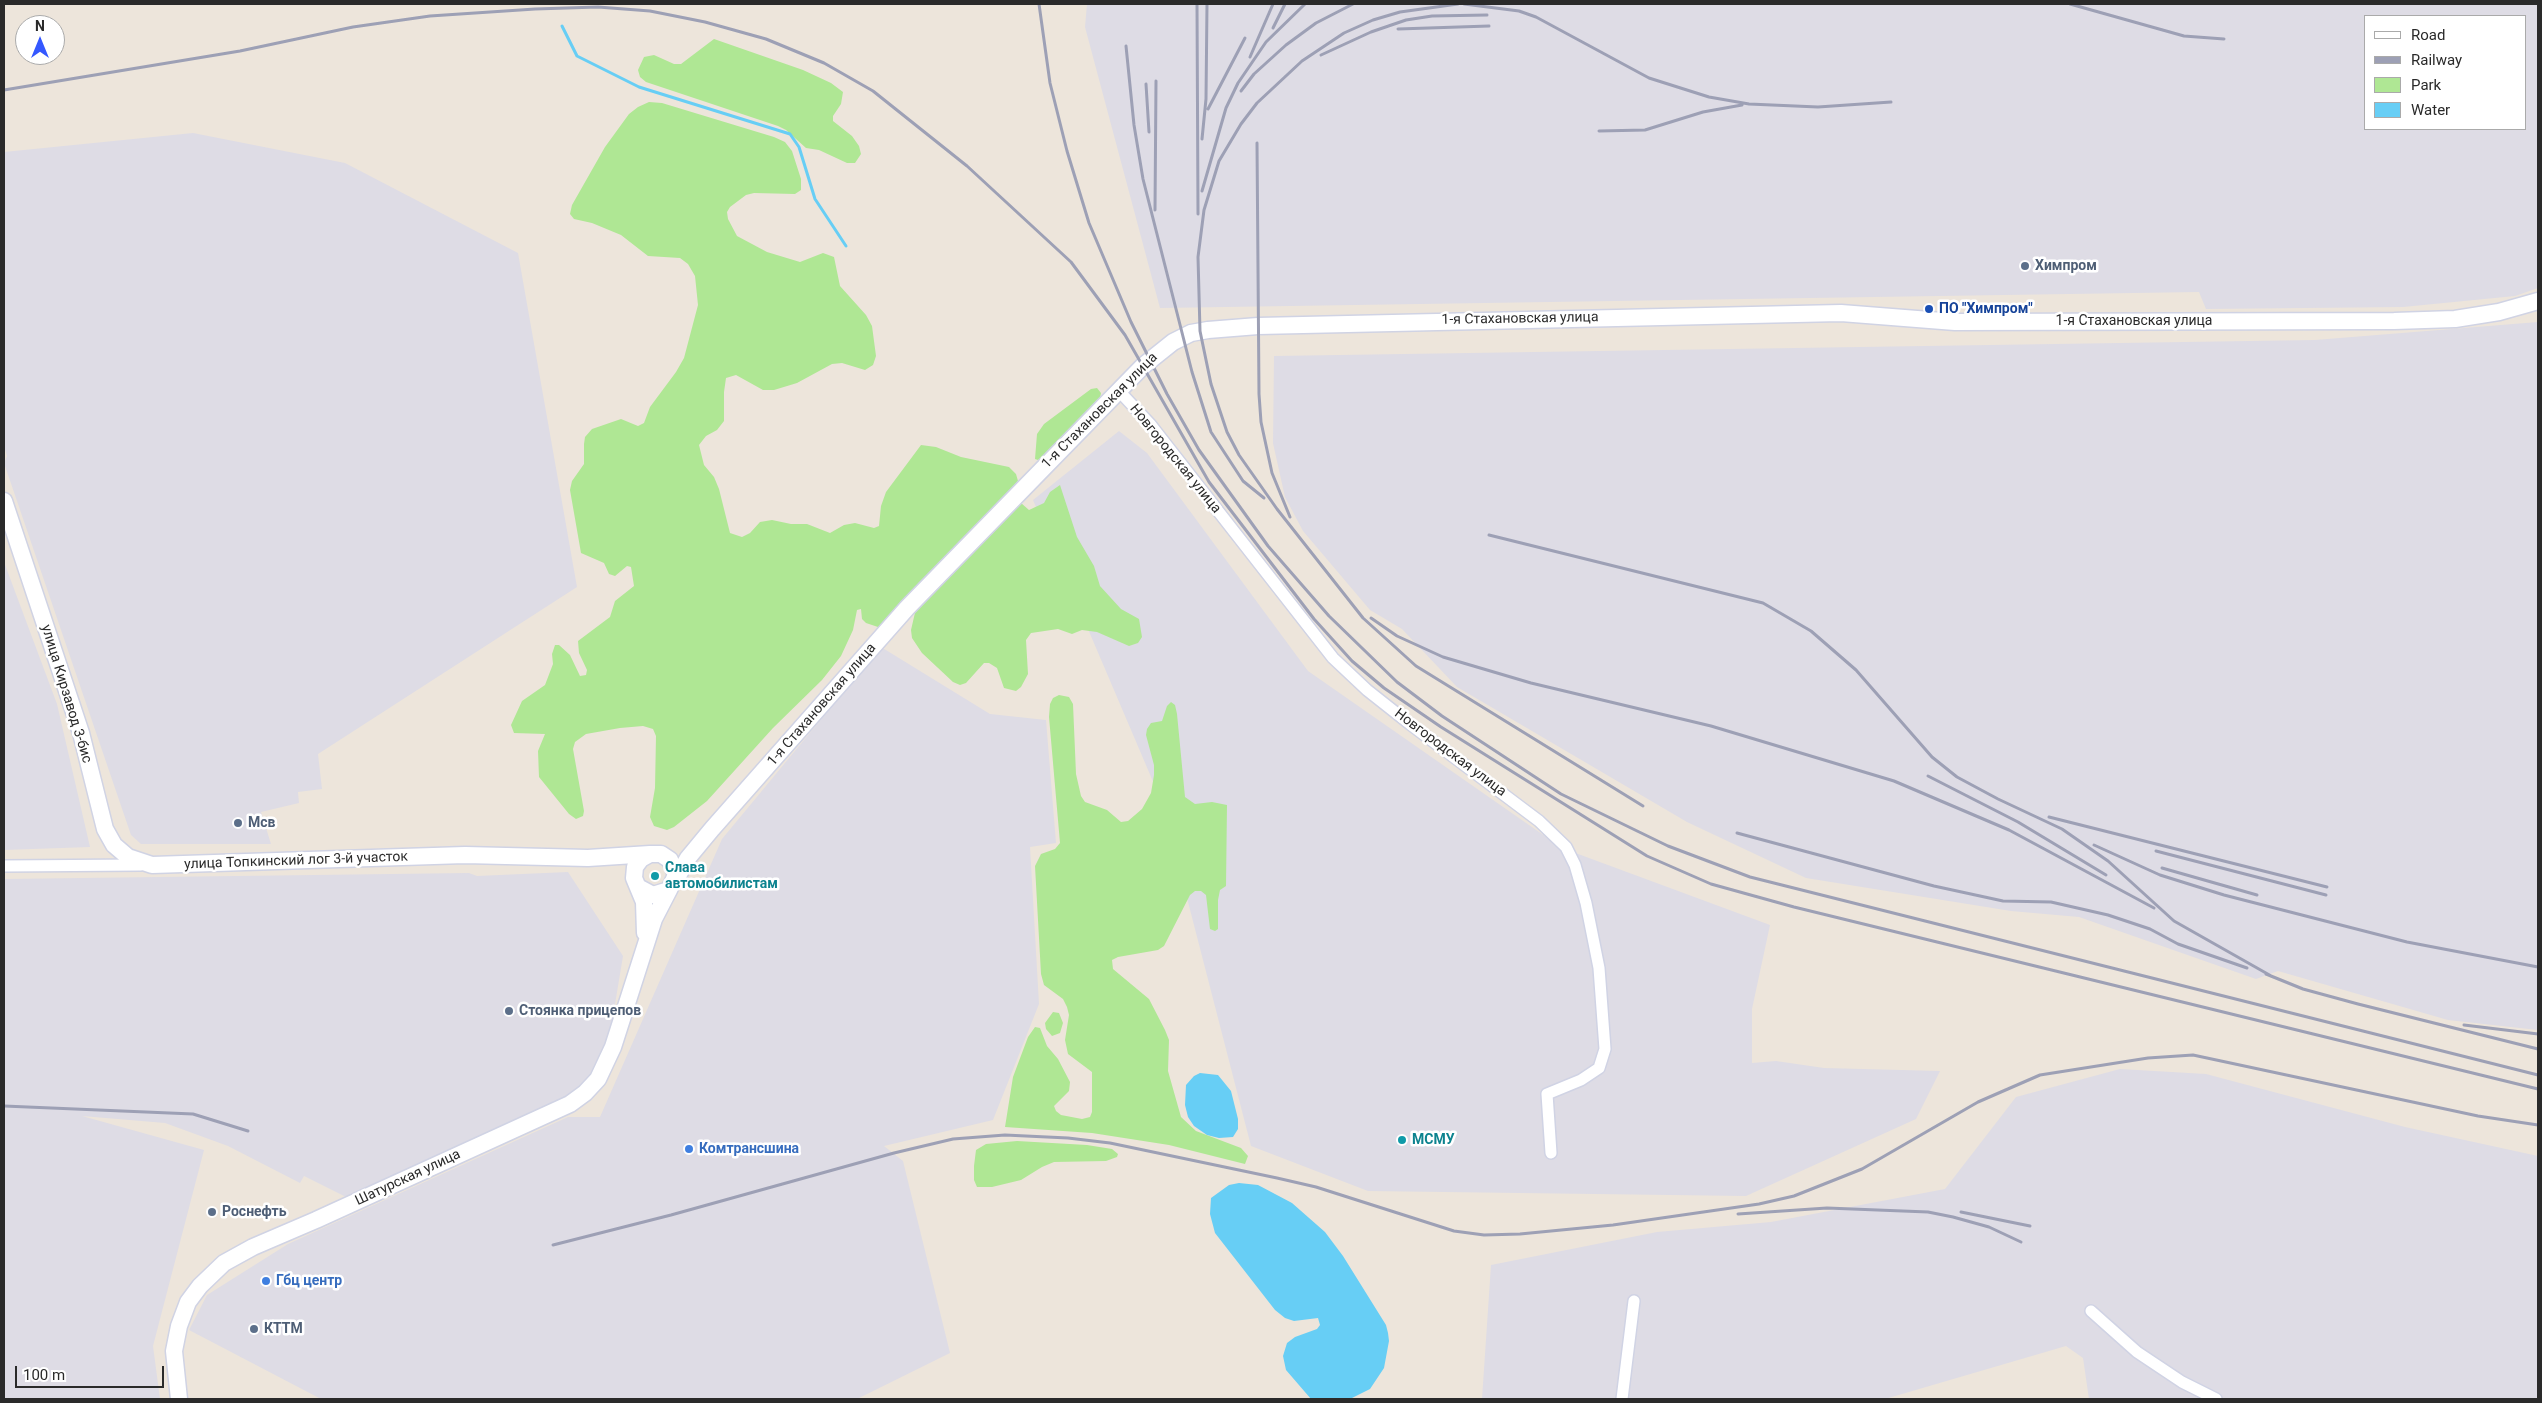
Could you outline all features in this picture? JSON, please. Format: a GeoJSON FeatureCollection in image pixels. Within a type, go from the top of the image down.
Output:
{"type":"FeatureCollection","features":[{"type":"Feature","properties":{"kind":"main road","name":"1-я Стахановская улица"},"geometry":{"type":"LineString","coordinates":[[712,829],[907,608],[1118,391],[1150,360],[1181,337],[1200,331],[1241,327],[1841,313],[1955,322],[2394,321],[2456,319],[2498,312],[2538,301]]}},
{"type":"Feature","properties":{"kind":"main road","name":"улица Кирзавод 3-бис"},"geometry":{"type":"LineString","coordinates":[[4,501],[81,734],[105,829],[114,845],[128,857],[152,865]]}},
{"type":"Feature","properties":{"kind":"main road"},"geometry":{"type":"LineString","coordinates":[[644,948],[645,916],[637,885],[635,867],[641,859],[686,846],[712,829]]}},
{"type":"Feature","properties":{"kind":"main road"},"geometry":{"type":"LineString","coordinates":[[644,948],[654,919],[672,885],[688,858],[712,829]]}},
{"type":"Feature","properties":{"kind":"main road"},"geometry":{"type":"LineString","coordinates":[[588,858],[653,854],[666,857],[673,864],[672,885]]}},
{"type":"Feature","properties":{"kind":"main road","name":"улица Топкинский лог 3-й участок"},"geometry":{"type":"LineString","coordinates":[[152,865],[481,855],[588,858]]}},
{"type":"Feature","properties":{"kind":"main road"},"geometry":{"type":"LineString","coordinates":[[588,858],[613,866],[653,895],[672,885]]}},
{"type":"Feature","properties":{"kind":"main road","name":"Шатурская улица"},"geometry":{"type":"LineString","coordinates":[[178,1399],[175,1383],[174,1351],[179,1326],[188,1302],[200,1286],[224,1263],[253,1246],[316,1220],[570,1104],[585,1093],[598,1079],[613,1047],[644,948]]}},
{"type":"Feature","properties":{"kind":"street","name":"Новгородская улица"},"geometry":{"type":"LineString","coordinates":[[1118,391],[1150,424],[1333,658],[1388,707],[1539,820],[1566,847],[1575,865],[1586,903],[1599,968],[1605,1049],[1599,1068],[1581,1080],[1547,1094],[1551,1152]]}},
{"type":"Feature","properties":{"kind":"street","name":"улица Топкинский лог 3-й участок"},"geometry":{"type":"LineString","coordinates":[[4,866],[152,865]]}},
{"type":"Feature","properties":{"kind":"street"},"geometry":{"type":"LineString","coordinates":[[1622,1399],[1634,1301]]}},
{"type":"Feature","properties":{"kind":"street"},"geometry":{"type":"LineString","coordinates":[[2092,1311],[2137,1352],[2182,1382],[2216,1399]]}},
{"type":"Feature","properties":{"kind":"shaded area"},"geometry":{"type":"Polygon","coordinates":[[[1087,4],[2538,4],[2538,288],[2515,296],[2403,307],[2206,309],[2199,292],[1160,308],[1085,27],[1087,4]]]}},
{"type":"Feature","properties":{"kind":"shaded area"},"geometry":{"type":"Polygon","coordinates":[[[193,133],[345,163],[518,253],[577,587],[318,754],[322,789],[298,792],[299,803],[261,812],[271,844],[141,844],[131,835],[4,463],[7,456],[4,446],[4,152],[193,133]]]}},
{"type":"Feature","properties":{"kind":"shaded area"},"geometry":{"type":"Polygon","coordinates":[[[2538,322],[2538,1030],[2448,1020],[2278,971],[2256,979],[2079,917],[2011,911],[1806,878],[1687,822],[1457,687],[1402,629],[1370,610],[1303,531],[1285,497],[1273,443],[1274,356],[2315,340],[2538,322]]]}},
{"type":"Feature","properties":{"kind":"shaded area"},"geometry":{"type":"Polygon","coordinates":[[[1119,431],[1147,453],[1308,671],[1562,848],[1770,925],[1752,1009],[1752,1063],[1776,1061],[1824,1068],[1940,1071],[1916,1119],[1746,1196],[1368,1191],[1251,1146],[1163,805],[1033,500],[1119,431]]]}},
{"type":"Feature","properties":{"kind":"shaded area"},"geometry":{"type":"Polygon","coordinates":[[[4,562],[57,704],[90,847],[4,850],[4,562]]]}},
{"type":"Feature","properties":{"kind":"shaded area"},"geometry":{"type":"Polygon","coordinates":[[[881,647],[990,714],[1046,720],[1056,843],[1030,847],[1039,1004],[993,1120],[884,1146],[903,1161],[950,1353],[857,1399],[321,1399],[189,1330],[207,1295],[288,1244],[568,1117],[600,1117],[722,839],[881,647]]]}},
{"type":"Feature","properties":{"kind":"shaded area"},"geometry":{"type":"Polygon","coordinates":[[[568,872],[623,956],[609,1040],[584,1091],[354,1198],[344,1196],[304,1176],[300,1183],[228,1146],[165,1123],[82,1116],[204,1150],[153,1346],[160,1399],[4,1399],[4,879],[469,873],[477,876],[568,872]]]}},
{"type":"Feature","properties":{"kind":"shaded area"},"geometry":{"type":"Polygon","coordinates":[[[2120,1069],[2206,1074],[2405,1127],[2538,1156],[2538,1399],[2089,1399],[2083,1358],[2066,1346],[1885,1399],[1482,1399],[1491,1265],[1657,1232],[1771,1222],[1945,1189],[2016,1097],[2120,1069]]]}},
{"type":"Feature","properties":{"kind":"green space"},"geometry":{"type":"Polygon","coordinates":[[[714,39],[803,70],[831,83],[843,92],[841,104],[833,116],[833,121],[852,136],[859,146],[861,154],[855,163],[847,163],[819,150],[806,148],[786,130],[778,126],[646,82],[640,77],[638,70],[644,57],[654,55],[674,64],[681,64],[714,39]]]}},
{"type":"Feature","properties":{"kind":"green space"},"geometry":{"type":"Polygon","coordinates":[[[649,102],[662,103],[785,142],[792,151],[801,179],[801,190],[795,194],[754,193],[746,195],[730,207],[727,212],[728,219],[737,236],[767,252],[800,262],[823,253],[834,257],[840,286],[866,315],[872,326],[876,356],[873,365],[865,370],[842,363],[832,364],[797,383],[774,390],[763,390],[736,375],[726,378],[724,421],[717,430],[706,436],[699,445],[704,465],[714,477],[719,489],[730,533],[742,537],[750,533],[760,522],[772,520],[791,524],[807,524],[830,533],[844,525],[855,523],[874,528],[879,526],[881,506],[886,492],[921,445],[936,447],[961,457],[1009,467],[1016,474],[1018,481],[1016,486],[881,628],[866,623],[862,619],[861,609],[857,610],[853,630],[841,656],[822,680],[773,728],[707,801],[674,827],[667,830],[654,826],[650,817],[655,788],[656,736],[653,729],[643,726],[620,728],[586,734],[575,742],[573,749],[584,811],[583,816],[576,819],[569,814],[539,777],[538,751],[545,734],[514,733],[511,725],[522,701],[545,685],[553,664],[552,654],[555,645],[559,645],[570,655],[580,676],[586,675],[587,670],[579,653],[578,641],[610,617],[615,601],[634,586],[631,567],[627,566],[615,576],[609,574],[604,563],[581,553],[570,490],[572,481],[584,464],[585,437],[592,429],[621,419],[638,426],[644,423],[650,407],[684,358],[698,305],[695,276],[688,264],[680,258],[648,256],[621,235],[592,223],[574,219],[570,214],[572,205],[605,147],[629,114],[649,102]]]}},
{"type":"Feature","properties":{"kind":"green space"},"geometry":{"type":"Polygon","coordinates":[[[1097,388],[1101,393],[1100,399],[1044,456],[1038,460],[1035,459],[1037,434],[1044,424],[1091,389],[1097,388]]]}},
{"type":"Feature","properties":{"kind":"green space"},"geometry":{"type":"Polygon","coordinates":[[[1060,485],[1077,537],[1094,566],[1100,586],[1121,609],[1139,619],[1142,637],[1138,643],[1129,646],[1097,632],[1082,630],[1072,634],[1058,629],[1031,633],[1026,640],[1028,674],[1021,687],[1016,691],[1004,688],[997,668],[989,663],[984,663],[966,683],[960,685],[953,682],[922,653],[912,638],[911,630],[917,604],[1021,503],[1029,510],[1044,503],[1050,492],[1060,485]]]}},
{"type":"Feature","properties":{"kind":"green space"},"geometry":{"type":"Polygon","coordinates":[[[1059,695],[1069,697],[1073,704],[1076,774],[1081,796],[1085,802],[1107,810],[1121,822],[1128,821],[1142,809],[1151,793],[1154,775],[1154,765],[1146,735],[1147,729],[1151,723],[1162,721],[1167,706],[1171,702],[1175,705],[1177,714],[1185,797],[1195,804],[1212,802],[1227,805],[1226,886],[1220,890],[1218,900],[1218,929],[1215,931],[1210,929],[1206,895],[1201,891],[1195,891],[1190,895],[1164,946],[1158,950],[1118,957],[1112,960],[1113,969],[1149,999],[1165,1030],[1169,1040],[1168,1071],[1181,1117],[1196,1131],[1241,1148],[1248,1156],[1245,1164],[1169,1145],[1092,1133],[1005,1127],[1013,1077],[1028,1037],[1035,1027],[1040,1028],[1047,1046],[1058,1059],[1070,1082],[1069,1091],[1054,1106],[1056,1111],[1061,1115],[1082,1119],[1090,1117],[1092,1112],[1092,1072],[1068,1054],[1065,1040],[1069,1015],[1067,1007],[1063,999],[1044,985],[1041,974],[1035,866],[1041,854],[1055,849],[1060,843],[1049,717],[1050,704],[1053,698],[1059,695]]]}},
{"type":"Feature","properties":{"kind":"green space"},"geometry":{"type":"Polygon","coordinates":[[[1053,1012],[1059,1013],[1063,1023],[1060,1033],[1052,1036],[1046,1029],[1045,1023],[1053,1012]]]}},
{"type":"Feature","properties":{"kind":"green space"},"geometry":{"type":"Polygon","coordinates":[[[1017,1141],[1087,1145],[1112,1149],[1118,1154],[1117,1157],[1106,1161],[1054,1162],[1021,1180],[992,1187],[977,1187],[974,1180],[976,1150],[986,1144],[1017,1141]]]}},
{"type":"Feature","properties":{"kind":"water"},"geometry":{"type":"Polygon","coordinates":[[[1200,1073],[1218,1075],[1231,1091],[1238,1119],[1238,1129],[1233,1137],[1219,1138],[1207,1135],[1194,1126],[1188,1117],[1185,1105],[1186,1085],[1194,1076],[1200,1073]]]}},
{"type":"Feature","properties":{"kind":"water"},"geometry":{"type":"Polygon","coordinates":[[[1239,1183],[1258,1185],[1292,1203],[1325,1232],[1343,1256],[1386,1325],[1388,1333],[1389,1341],[1384,1368],[1370,1389],[1350,1399],[1311,1399],[1286,1370],[1283,1356],[1287,1343],[1295,1337],[1317,1329],[1320,1325],[1318,1318],[1294,1321],[1285,1318],[1275,1310],[1215,1233],[1210,1214],[1211,1198],[1229,1185],[1239,1183]]]}},
{"type":"Feature","properties":{"kind":"waterway"},"geometry":{"type":"LineString","coordinates":[[562,26],[577,56],[639,87],[790,134],[799,147],[815,199],[846,246]]}},
{"type":"Feature","properties":{"kind":"railway"},"geometry":{"type":"LineString","coordinates":[[1039,4],[1050,83],[1067,151],[1089,223],[1131,322],[1167,394],[1199,450],[1268,546],[1329,616],[1397,682],[1442,716],[1561,794],[1668,846],[1750,877],[2538,1075]]}},
{"type":"Feature","properties":{"kind":"railway"},"geometry":{"type":"LineString","coordinates":[[1197,4],[1198,214]]}},
{"type":"Feature","properties":{"kind":"railway"},"geometry":{"type":"LineString","coordinates":[[1202,139],[1206,99],[1207,4]]}},
{"type":"Feature","properties":{"kind":"railway"},"geometry":{"type":"LineString","coordinates":[[1250,57],[1273,4]]}},
{"type":"Feature","properties":{"kind":"railway"},"geometry":{"type":"LineString","coordinates":[[1273,28],[1285,4]]}},
{"type":"Feature","properties":{"kind":"railway"},"geometry":{"type":"LineString","coordinates":[[1202,191],[1226,108],[1238,83],[1266,42],[1305,4]]}},
{"type":"Feature","properties":{"kind":"railway"},"geometry":{"type":"LineString","coordinates":[[1241,91],[1254,74],[1286,45],[1316,23],[1353,4]]}},
{"type":"Feature","properties":{"kind":"railway"},"geometry":{"type":"LineString","coordinates":[[1458,4],[1400,12],[1373,20],[1344,33],[1302,61],[1257,103],[1241,124],[1219,161],[1204,210],[1198,257],[1200,331],[1211,384],[1227,432],[1239,455],[1277,509],[1363,618],[1416,666],[1643,806]]}},
{"type":"Feature","properties":{"kind":"railway"},"geometry":{"type":"LineString","coordinates":[[1464,4],[1519,11],[1536,17],[1649,78],[1709,97],[1749,104],[1818,107],[1891,102]]}},
{"type":"Feature","properties":{"kind":"railway"},"geometry":{"type":"LineString","coordinates":[[2070,4],[2184,36],[2224,39]]}},
{"type":"Feature","properties":{"kind":"railway"},"geometry":{"type":"LineString","coordinates":[[4,90],[240,51],[353,27],[430,16],[598,7],[650,11],[705,22],[766,39],[824,63],[873,91],[967,166],[1071,262],[1125,335],[1209,482],[1314,619],[1352,661],[1384,688],[1441,727],[1647,856],[1711,884],[1794,907],[2538,1089]]}},
{"type":"Feature","properties":{"kind":"railway"},"geometry":{"type":"LineString","coordinates":[[1321,55],[1371,32],[1406,20],[1432,16],[1487,15]]}},
{"type":"Feature","properties":{"kind":"railway"},"geometry":{"type":"LineString","coordinates":[[1398,29],[1489,26]]}},
{"type":"Feature","properties":{"kind":"railway"},"geometry":{"type":"LineString","coordinates":[[1208,109],[1245,38]]}},
{"type":"Feature","properties":{"kind":"railway"},"geometry":{"type":"LineString","coordinates":[[1126,46],[1134,125],[1143,179],[1192,372],[1211,432],[1243,481],[1264,498]]}},
{"type":"Feature","properties":{"kind":"railway"},"geometry":{"type":"LineString","coordinates":[[1155,210],[1156,81]]}},
{"type":"Feature","properties":{"kind":"railway"},"geometry":{"type":"LineString","coordinates":[[1146,84],[1149,132]]}},
{"type":"Feature","properties":{"kind":"railway"},"geometry":{"type":"LineString","coordinates":[[1599,131],[1645,130],[1703,112],[1742,105]]}},
{"type":"Feature","properties":{"kind":"railway"},"geometry":{"type":"LineString","coordinates":[[1257,143],[1259,394],[1261,422],[1272,473],[1290,517]]}},
{"type":"Feature","properties":{"kind":"railway"},"geometry":{"type":"LineString","coordinates":[[1489,535],[1763,603],[1811,631],[1856,670],[1932,757],[1957,777],[1998,799],[2062,829],[2108,861],[2174,921],[2273,977]]}},
{"type":"Feature","properties":{"kind":"railway"},"geometry":{"type":"LineString","coordinates":[[1371,618],[1397,636],[1443,657],[1531,683],[1711,726],[1894,781],[2009,830],[2154,908]]}},
{"type":"Feature","properties":{"kind":"railway"},"geometry":{"type":"LineString","coordinates":[[1928,776],[2018,822],[2106,875]]}},
{"type":"Feature","properties":{"kind":"railway"},"geometry":{"type":"LineString","coordinates":[[2049,817],[2327,887]]}},
{"type":"Feature","properties":{"kind":"railway"},"geometry":{"type":"LineString","coordinates":[[1737,833],[1934,886],[2003,901],[2051,902],[2108,915],[2150,929],[2178,944],[2247,968]]}},
{"type":"Feature","properties":{"kind":"railway"},"geometry":{"type":"LineString","coordinates":[[2094,845],[2160,875],[2224,895],[2407,942],[2538,967]]}},
{"type":"Feature","properties":{"kind":"railway"},"geometry":{"type":"LineString","coordinates":[[2156,851],[2326,895]]}},
{"type":"Feature","properties":{"kind":"railway"},"geometry":{"type":"LineString","coordinates":[[2162,868],[2257,895]]}},
{"type":"Feature","properties":{"kind":"railway"},"geometry":{"type":"LineString","coordinates":[[2266,974],[2303,989],[2538,1049]]}},
{"type":"Feature","properties":{"kind":"railway"},"geometry":{"type":"LineString","coordinates":[[2464,1025],[2538,1034]]}},
{"type":"Feature","properties":{"kind":"railway"},"geometry":{"type":"LineString","coordinates":[[553,1245],[671,1215],[894,1153],[953,1139],[1005,1135],[1068,1138],[1110,1143],[1277,1178],[1316,1187],[1454,1231],[1484,1235],[1520,1234],[1613,1225],[1759,1204],[1794,1196],[1862,1169],[1978,1102],[2040,1075],[2148,1058],[2193,1055],[2478,1116],[2538,1125]]}},
{"type":"Feature","properties":{"kind":"railway"},"geometry":{"type":"LineString","coordinates":[[4,1106],[193,1114],[248,1131]]}},
{"type":"Feature","properties":{"kind":"railway"},"geometry":{"type":"LineString","coordinates":[[1738,1214],[1827,1208],[1928,1212],[1989,1227],[2021,1242]]}},
{"type":"Feature","properties":{"kind":"railway"},"geometry":{"type":"LineString","coordinates":[[1961,1212],[2030,1226]]}},
{"type":"Feature","properties":{"kind":"place","name":"Химпром"},"geometry":{"type":"Point","coordinates":[2025,266]}},
{"type":"Feature","properties":{"kind":"place","name":"ПО \"Химпром\""},"geometry":{"type":"Point","coordinates":[1929,309]}},
{"type":"Feature","properties":{"kind":"place","name":"Мсв"},"geometry":{"type":"Point","coordinates":[238,823]}},
{"type":"Feature","properties":{"kind":"place","name":"Слава автомобилистам"},"geometry":{"type":"Point","coordinates":[655,876]}},
{"type":"Feature","properties":{"kind":"place","name":"Стоянка прицепов"},"geometry":{"type":"Point","coordinates":[509,1011]}},
{"type":"Feature","properties":{"kind":"place","name":"МСМУ"},"geometry":{"type":"Point","coordinates":[1402,1140]}},
{"type":"Feature","properties":{"kind":"place","name":"Комтрансшина"},"geometry":{"type":"Point","coordinates":[689,1149]}},
{"type":"Feature","properties":{"kind":"place","name":"Роснефть"},"geometry":{"type":"Point","coordinates":[212,1212]}},
{"type":"Feature","properties":{"kind":"place","name":"Гбц центр"},"geometry":{"type":"Point","coordinates":[266,1281]}},
{"type":"Feature","properties":{"kind":"place","name":"КТТМ"},"geometry":{"type":"Point","coordinates":[254,1329]}}]}
